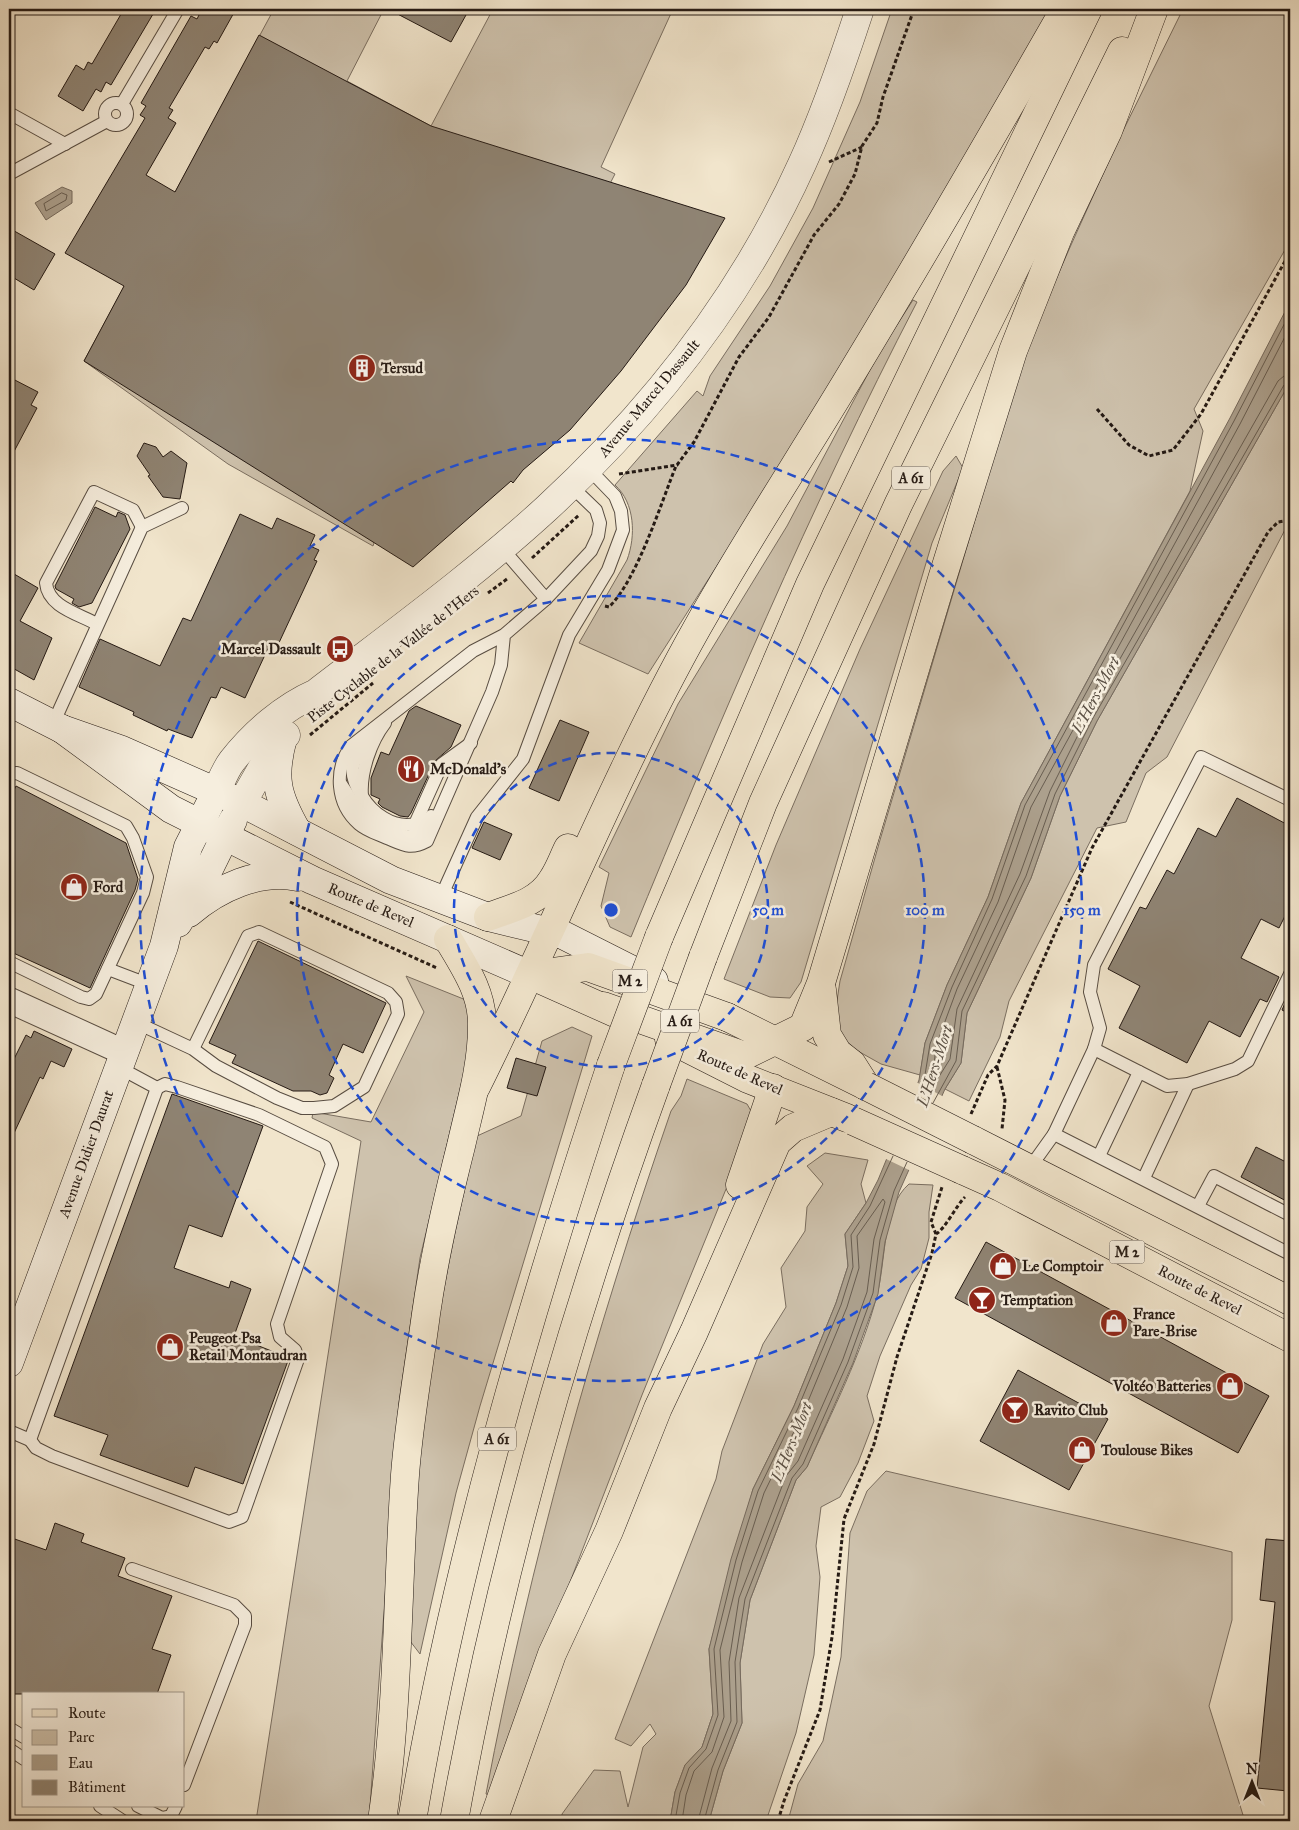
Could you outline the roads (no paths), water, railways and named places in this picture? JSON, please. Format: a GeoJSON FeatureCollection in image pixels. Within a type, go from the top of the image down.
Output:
{"type":"FeatureCollection","features":[{"type":"Feature","properties":{"kind":"main road","name":"Avenue Marcel Dassault"},"geometry":{"type":"LineString","coordinates":[[208,806],[231,762],[245,746],[294,702],[316,693],[501,547],[579,477],[624,430],[670,376],[705,331],[738,283],[802,165],[860,9]]}},
{"type":"Feature","properties":{"kind":"main road"},"geometry":{"type":"LineString","coordinates":[[476,1087],[530,975],[548,932],[662,696],[698,628],[927,248],[1061,16],[1087,9]]}},
{"type":"Feature","properties":{"kind":"main road","name":"A 61"},"geometry":{"type":"LineString","coordinates":[[412,1821],[448,1639],[492,1459],[570,1189],[611,1065],[659,937],[810,584],[1087,9]]}},
{"type":"Feature","properties":{"kind":"main road","name":"A 61"},"geometry":{"type":"LineString","coordinates":[[454,1821],[479,1693],[524,1502],[545,1423],[613,1205],[703,957],[764,803],[898,505],[1142,9]]}},
{"type":"Feature","properties":{"kind":"main road"},"geometry":{"type":"LineString","coordinates":[[694,1332],[773,1088],[777,1068],[773,1041],[803,1027],[821,983],[945,569],[1013,352],[1060,232],[1108,131],[1154,9]]}},
{"type":"Feature","properties":{"kind":"main road","name":"Avenue Marcel Dassault"},"geometry":{"type":"LineString","coordinates":[[233,821],[270,754],[294,739],[316,693]]}},
{"type":"Feature","properties":{"kind":"main road"},"geometry":{"type":"LineString","coordinates":[[488,917],[531,901],[553,880],[605,770],[628,734],[662,696]]}},
{"type":"Feature","properties":{"kind":"main road","name":"Route de Revel"},"geometry":{"type":"LineString","coordinates":[[9,702],[57,727],[122,750],[233,821],[312,880],[603,1006],[748,1079],[842,1116],[958,1182],[1008,1192],[1290,1338]]}},
{"type":"Feature","properties":{"kind":"main road","name":"Route de Revel"},"geometry":{"type":"LineString","coordinates":[[57,727],[161,803],[208,806],[233,821],[297,831],[391,880],[442,901],[488,917],[562,935],[866,1086],[1290,1301]]}},
{"type":"Feature","properties":{"kind":"main road"},"geometry":{"type":"LineString","coordinates":[[294,739],[278,756],[277,784],[285,810],[297,831]]}},
{"type":"Feature","properties":{"kind":"main road","name":"Avenue Didier Daurat"},"geometry":{"type":"LineString","coordinates":[[9,1363],[164,946],[188,846],[208,806]]}},
{"type":"Feature","properties":{"kind":"main road","name":"Avenue Didier Daurat"},"geometry":{"type":"LineString","coordinates":[[164,946],[181,919],[233,821]]}},
{"type":"Feature","properties":{"kind":"main road","name":"M 2"},"geometry":{"type":"LineString","coordinates":[[233,821],[365,877],[391,880]]}},
{"type":"Feature","properties":{"kind":"main road","name":"Avenue Didier Daurat"},"geometry":{"type":"LineString","coordinates":[[181,919],[209,897],[230,887],[257,878],[289,875],[312,880]]}},
{"type":"Feature","properties":{"kind":"main road"},"geometry":{"type":"LineString","coordinates":[[382,1821],[392,1737],[405,1472],[428,1301],[460,1147],[476,1087],[482,1026],[480,1008],[473,983],[448,939]]}},
{"type":"Feature","properties":{"kind":"main road","name":"M 2"},"geometry":{"type":"LineString","coordinates":[[530,975],[588,967],[727,1017]]}},
{"type":"Feature","properties":{"kind":"main road"},"geometry":{"type":"LineString","coordinates":[[821,983],[827,1035],[838,1053],[852,1064],[866,1086]]}},
{"type":"Feature","properties":{"kind":"main road","name":"M 2"},"geometry":{"type":"LineString","coordinates":[[603,1006],[739,1054],[746,1055],[773,1041]]}},
{"type":"Feature","properties":{"kind":"main road"},"geometry":{"type":"LineString","coordinates":[[494,1821],[552,1654],[610,1531],[658,1408],[694,1332],[777,1142],[793,1128],[842,1116]]}},
{"type":"Feature","properties":{"kind":"street"},"geometry":{"type":"LineString","coordinates":[[9,1000],[121,1059]]}},
{"type":"Feature","properties":{"kind":"lane"},"geometry":{"type":"LineString","coordinates":[[9,174],[107,120],[105,117],[106,108],[113,103],[122,104],[175,10]]}},
{"type":"Feature","properties":{"kind":"lane"},"geometry":{"type":"LineString","coordinates":[[9,113],[65,144]]}},
{"type":"Feature","properties":{"kind":"lane"},"geometry":{"type":"LineString","coordinates":[[442,901],[445,888],[477,817],[523,759],[569,636],[608,570],[623,530],[621,511],[615,496],[579,477]]}},
{"type":"Feature","properties":{"kind":"lane"},"geometry":{"type":"LineString","coordinates":[[504,635],[501,665],[471,743],[427,841],[415,847],[406,846],[370,831],[359,824],[344,804],[340,782],[339,772],[343,758],[351,746],[473,651],[504,635],[546,599],[591,551],[598,536],[600,523],[596,510],[579,477]]}},
{"type":"Feature","properties":{"kind":"lane"},"geometry":{"type":"LineString","coordinates":[[97,624],[53,601],[47,593],[46,584],[94,492],[133,510],[142,527]]}},
{"type":"Feature","properties":{"kind":"lane"},"geometry":{"type":"LineString","coordinates":[[57,727],[97,624],[142,527],[182,508]]}},
{"type":"Feature","properties":{"kind":"lane"},"geometry":{"type":"LineString","coordinates":[[501,547],[546,599]]}},
{"type":"Feature","properties":{"kind":"lane"},"geometry":{"type":"LineString","coordinates":[[393,713],[376,735],[368,760],[362,796],[372,810],[391,821],[405,826],[415,824],[442,764],[471,743]]}},
{"type":"Feature","properties":{"kind":"lane"},"geometry":{"type":"LineString","coordinates":[[1028,1169],[1054,1134],[1094,1049],[1100,1028],[1090,992],[1094,965],[1201,757],[1290,800]]}},
{"type":"Feature","properties":{"kind":"lane"},"geometry":{"type":"LineString","coordinates":[[9,774],[17,773],[126,826],[133,838],[147,877],[143,893],[108,969],[96,994],[89,999],[81,997],[9,962]]}},
{"type":"Feature","properties":{"kind":"lane"},"geometry":{"type":"LineString","coordinates":[[135,1022],[193,1049],[216,1066],[302,1108],[334,1106],[364,1087],[398,1014],[396,1002],[388,993],[259,932],[248,936],[193,1049]]}},
{"type":"Feature","properties":{"kind":"lane"},"geometry":{"type":"LineString","coordinates":[[108,969],[150,985]]}},
{"type":"Feature","properties":{"kind":"lane"},"geometry":{"type":"LineString","coordinates":[[1094,1049],[1167,1086],[1188,1084],[1234,1070],[1248,1061],[1290,974]]}},
{"type":"Feature","properties":{"kind":"lane"},"geometry":{"type":"LineString","coordinates":[[121,1059],[158,1088]]}},
{"type":"Feature","properties":{"kind":"lane"},"geometry":{"type":"LineString","coordinates":[[1098,1156],[1139,1072]]}},
{"type":"Feature","properties":{"kind":"lane"},"geometry":{"type":"LineString","coordinates":[[9,1432],[30,1440],[36,1448],[52,1456],[230,1522],[242,1517],[298,1359],[295,1350],[280,1338],[277,1324],[332,1164],[325,1147],[259,1115],[178,1087],[165,1084],[158,1088],[30,1440]]}},
{"type":"Feature","properties":{"kind":"lane"},"geometry":{"type":"LineString","coordinates":[[1144,1178],[1188,1084]]}},
{"type":"Feature","properties":{"kind":"lane"},"geometry":{"type":"LineString","coordinates":[[1054,1134],[1144,1178],[1290,1254]]}},
{"type":"Feature","properties":{"kind":"lane"},"geometry":{"type":"LineString","coordinates":[[1198,1206],[1214,1176],[1290,1215]]}},
{"type":"Feature","properties":{"kind":"lane"},"geometry":{"type":"LineString","coordinates":[[132,1570],[234,1605],[246,1616],[245,1625],[185,1782]]}},
{"type":"Feature","properties":{"kind":"lane"},"geometry":{"type":"LineString","coordinates":[[9,1728],[22,1736]]}},
{"type":"Feature","properties":{"kind":"lane"},"geometry":{"type":"LineString","coordinates":[[9,1749],[22,1758]]}},
{"type":"Feature","properties":{"kind":"lane"},"geometry":{"type":"LineString","coordinates":[[103,1808],[123,1821]]}},
{"type":"Feature","properties":{"kind":"lane"},"geometry":{"type":"LineString","coordinates":[[142,1808],[162,1818],[171,1816],[175,1808]]}},
{"type":"Feature","properties":{"kind":"water"},"geometry":{"type":"Polygon","coordinates":[[[62,187],[72,191],[72,203],[46,220],[35,203],[62,187]]]}},
{"type":"Feature","properties":{"kind":"water","name":"L'Hers-Mort"},"geometry":{"type":"Polygon","coordinates":[[[1290,302],[1290,382],[1097,721],[1060,796],[1031,878],[967,1013],[961,1063],[945,1089],[899,1192],[885,1242],[878,1294],[853,1363],[807,1467],[796,1480],[750,1600],[740,1663],[742,1723],[723,1771],[709,1821],[670,1821],[675,1792],[685,1765],[702,1747],[713,1714],[709,1649],[731,1559],[753,1489],[794,1406],[836,1303],[848,1266],[845,1234],[866,1203],[878,1180],[919,1080],[925,1043],[947,985],[988,897],[1021,803],[1230,418],[1290,302]]]}},
{"type":"Feature","properties":{"kind":"place","name":"Tersud"},"geometry":{"type":"Point","coordinates":[362,368]}},
{"type":"Feature","properties":{"kind":"place","name":"Marcel Dassault"},"geometry":{"type":"Point","coordinates":[340,649]}},
{"type":"Feature","properties":{"kind":"place","name":"McDonald's"},"geometry":{"type":"Point","coordinates":[411,769]}},
{"type":"Feature","properties":{"kind":"place","name":"Ford"},"geometry":{"type":"Point","coordinates":[74,887]}},
{"type":"Feature","properties":{"kind":"place","name":"Le Comptoir"},"geometry":{"type":"Point","coordinates":[1003,1266]}},
{"type":"Feature","properties":{"kind":"place","name":"Temptation"},"geometry":{"type":"Point","coordinates":[982,1300]}},
{"type":"Feature","properties":{"kind":"place","name":"France Pare-Brise"},"geometry":{"type":"Point","coordinates":[1114,1323]}},
{"type":"Feature","properties":{"kind":"place","name":"Peugeot Psa Retail Montaudran"},"geometry":{"type":"Point","coordinates":[170,1347]}},
{"type":"Feature","properties":{"kind":"place","name":"Voltéo Batteries"},"geometry":{"type":"Point","coordinates":[1230,1386]}},
{"type":"Feature","properties":{"kind":"place","name":"Ravito Club"},"geometry":{"type":"Point","coordinates":[1015,1410]}},
{"type":"Feature","properties":{"kind":"place","name":"Toulouse Bikes"},"geometry":{"type":"Point","coordinates":[1082,1450]}}]}
